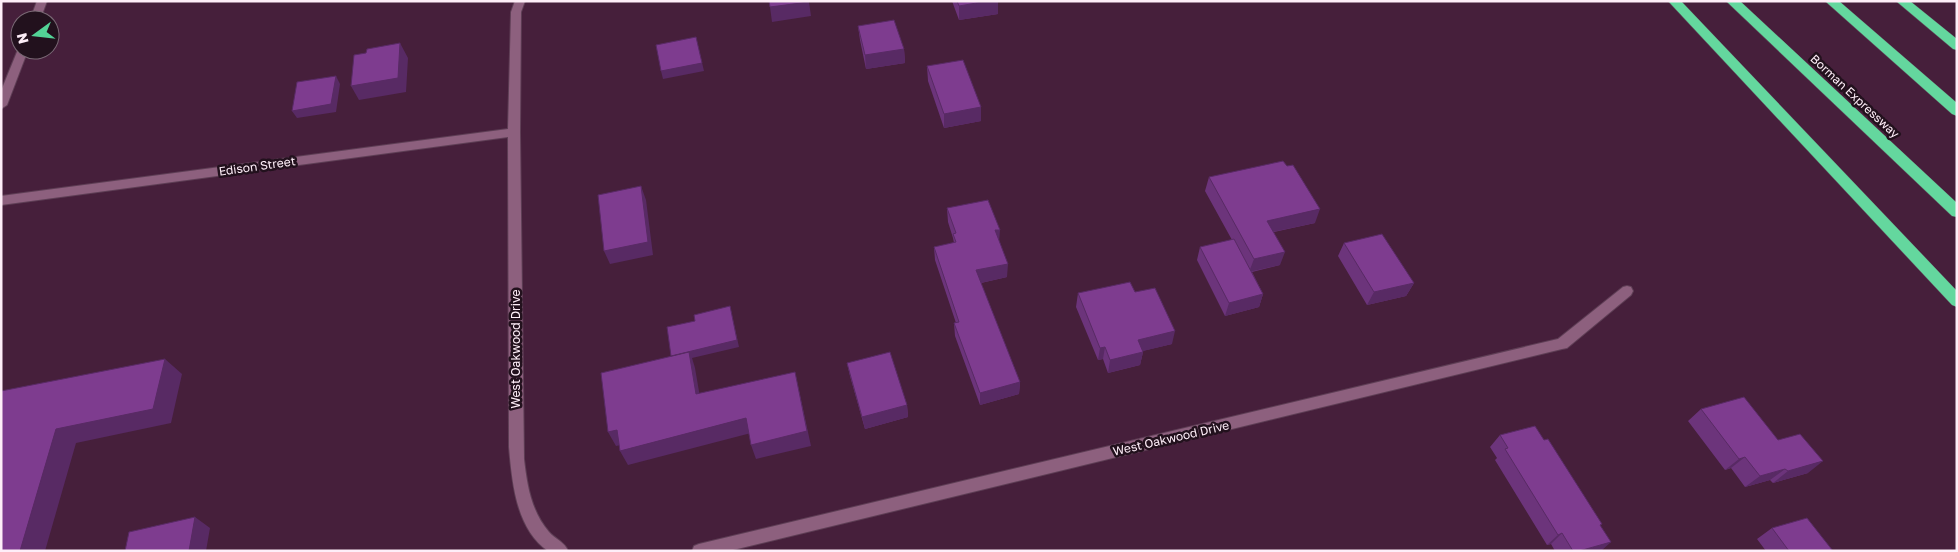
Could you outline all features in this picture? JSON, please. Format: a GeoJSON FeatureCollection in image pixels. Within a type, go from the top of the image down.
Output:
{"type":"FeatureCollection","features":[{"type":"Feature","properties":{"kind":"highway"},"geometry":{"type":"LineString","coordinates":[[1674,1],[1957,301]]}},
{"type":"Feature","properties":{"kind":"highway","name":"Borman Expressway"},"geometry":{"type":"LineString","coordinates":[[1732,1],[1957,212]]}},
{"type":"Feature","properties":{"kind":"highway"},"geometry":{"type":"LineString","coordinates":[[1831,1],[1957,110]]}},
{"type":"Feature","properties":{"kind":"highway"},"geometry":{"type":"LineString","coordinates":[[1902,1],[1957,46]]}},
{"type":"Feature","properties":{"kind":"street","name":"West Oakwood Drive"},"geometry":{"type":"LineString","coordinates":[[520,1],[516,12],[514,132],[516,437],[518,472],[524,501],[536,528],[546,541],[561,551]]}},
{"type":"Feature","properties":{"kind":"street"},"geometry":{"type":"LineString","coordinates":[[1,105],[19,60]]}},
{"type":"Feature","properties":{"kind":"street","name":"Edison Street"},"geometry":{"type":"LineString","coordinates":[[1,201],[514,132]]}},
{"type":"Feature","properties":{"kind":"street","name":"West Oakwood Drive"},"geometry":{"type":"LineString","coordinates":[[699,551],[1562,344],[1627,291]]}},
{"type":"Feature","properties":{"kind":"building"},"geometry":{"type":"Polygon","coordinates":[[[769,1],[808,1],[809,2],[770,7],[769,1]]]}},
{"type":"Feature","properties":{"kind":"building"},"geometry":{"type":"Polygon","coordinates":[[[957,1],[988,1],[959,6],[957,1]]]}},
{"type":"Feature","properties":{"kind":"building"},"geometry":{"type":"Polygon","coordinates":[[[894,20],[904,49],[865,55],[858,26],[894,20]]]}},
{"type":"Feature","properties":{"kind":"building"},"geometry":{"type":"Polygon","coordinates":[[[696,37],[702,63],[661,71],[656,45],[696,37]]]}},
{"type":"Feature","properties":{"kind":"building"},"geometry":{"type":"Polygon","coordinates":[[[400,43],[398,78],[351,86],[354,55],[366,53],[367,49],[400,43]]]}},
{"type":"Feature","properties":{"kind":"building"},"geometry":{"type":"Polygon","coordinates":[[[963,60],[981,107],[944,114],[927,66],[963,60]]]}},
{"type":"Feature","properties":{"kind":"building"},"geometry":{"type":"Polygon","coordinates":[[[336,76],[331,104],[292,111],[297,82],[336,76]]]}},
{"type":"Feature","properties":{"kind":"building"},"geometry":{"type":"Polygon","coordinates":[[[1283,161],[1287,166],[1293,165],[1320,209],[1267,221],[1285,252],[1254,259],[1209,177],[1283,161]]]}},
{"type":"Feature","properties":{"kind":"building"},"geometry":{"type":"Polygon","coordinates":[[[641,186],[648,242],[604,251],[598,195],[641,186]]]}},
{"type":"Feature","properties":{"kind":"building"},"geometry":{"type":"Polygon","coordinates":[[[988,200],[1000,230],[995,230],[1008,264],[976,270],[1020,382],[980,393],[954,323],[959,322],[934,247],[956,242],[953,234],[956,233],[947,208],[988,200]]]}},
{"type":"Feature","properties":{"kind":"building"},"geometry":{"type":"Polygon","coordinates":[[[1382,234],[1414,283],[1374,292],[1344,243],[1382,234]]]}},
{"type":"Feature","properties":{"kind":"building"},"geometry":{"type":"Polygon","coordinates":[[[1234,239],[1263,294],[1229,303],[1200,247],[1234,239]]]}},
{"type":"Feature","properties":{"kind":"building"},"geometry":{"type":"Polygon","coordinates":[[[1130,282],[1135,292],[1155,288],[1175,331],[1138,340],[1143,352],[1110,360],[1105,347],[1100,348],[1078,293],[1130,282]]]}},
{"type":"Feature","properties":{"kind":"building"},"geometry":{"type":"Polygon","coordinates":[[[730,306],[737,340],[671,356],[667,327],[695,321],[694,315],[730,306]]]}},
{"type":"Feature","properties":{"kind":"building"},"geometry":{"type":"Polygon","coordinates":[[[689,352],[696,394],[795,372],[807,431],[751,445],[746,418],[620,451],[617,430],[608,432],[601,373],[689,352]]]}},
{"type":"Feature","properties":{"kind":"building"},"geometry":{"type":"Polygon","coordinates":[[[890,352],[907,405],[862,417],[847,363],[890,352]]]}},
{"type":"Feature","properties":{"kind":"building"},"geometry":{"type":"Polygon","coordinates":[[[165,359],[153,409],[56,429],[20,551],[1,551],[1,391],[165,359]]]}},
{"type":"Feature","properties":{"kind":"building"},"geometry":{"type":"Polygon","coordinates":[[[1744,397],[1778,440],[1800,434],[1823,461],[1788,471],[1785,469],[1760,476],[1745,457],[1739,459],[1701,409],[1744,397]]]}},
{"type":"Feature","properties":{"kind":"building"},"geometry":{"type":"Polygon","coordinates":[[[1535,426],[1544,440],[1548,439],[1602,524],[1600,525],[1611,542],[1573,551],[1562,533],[1558,535],[1505,449],[1508,448],[1500,435],[1535,426]]]}},
{"type":"Feature","properties":{"kind":"building"},"geometry":{"type":"Polygon","coordinates":[[[195,517],[189,551],[125,551],[129,532],[195,517]]]}},
{"type":"Feature","properties":{"kind":"building"},"geometry":{"type":"Polygon","coordinates":[[[1807,518],[1833,551],[1789,551],[1772,528],[1807,518]]]}}]}
